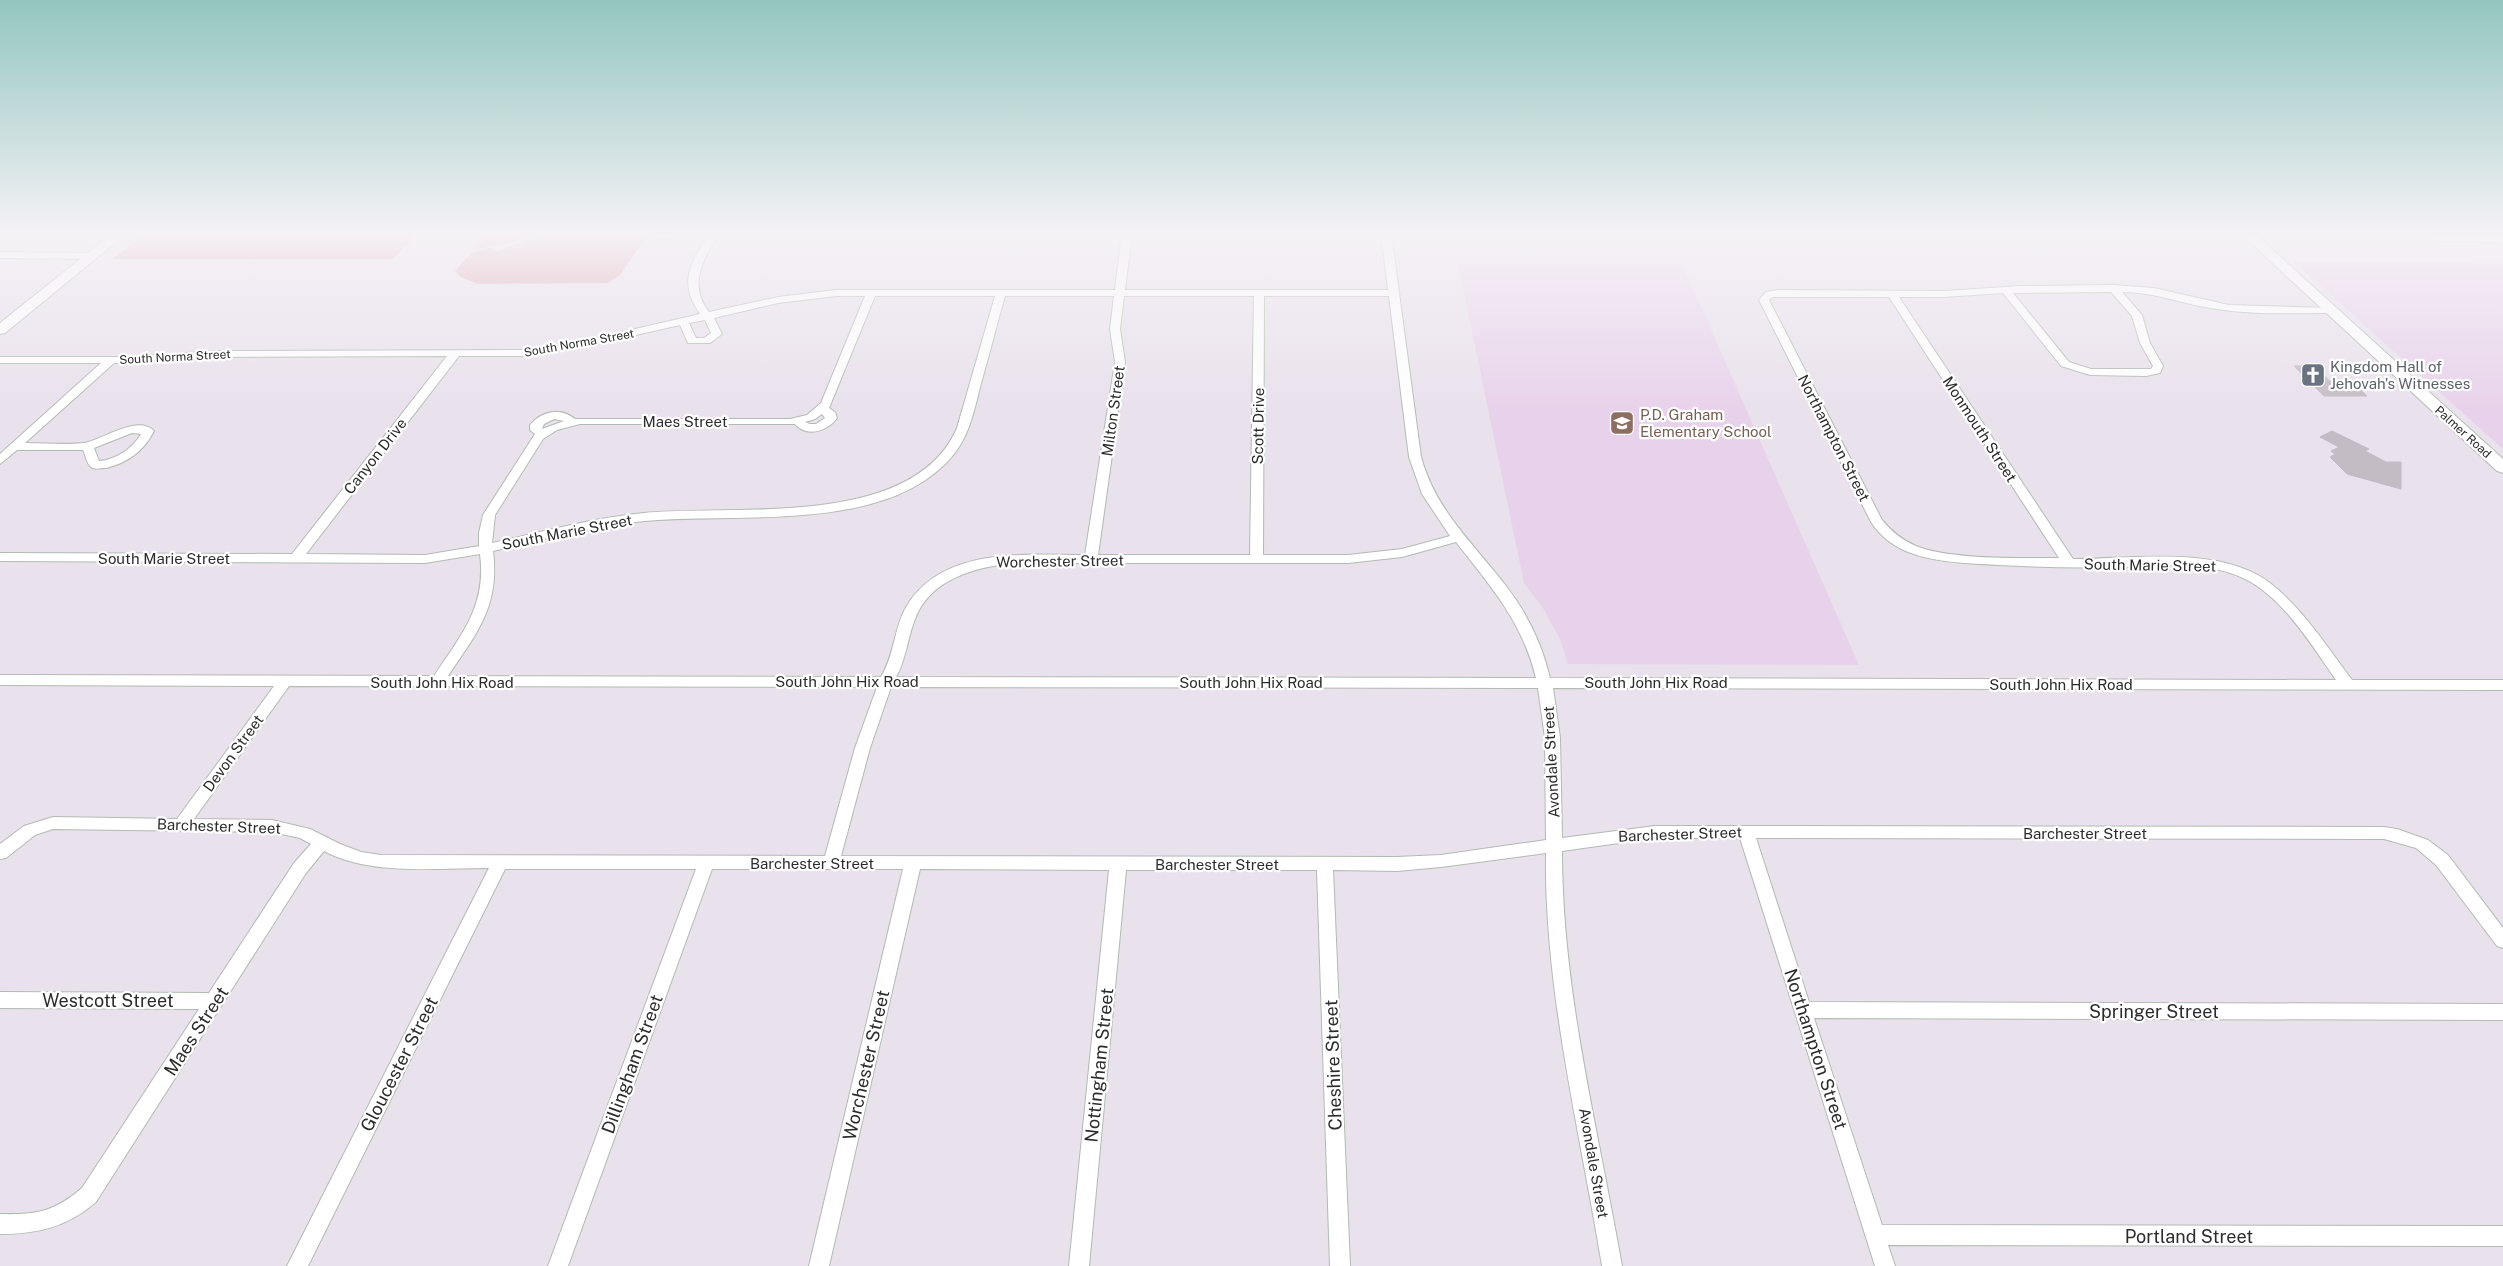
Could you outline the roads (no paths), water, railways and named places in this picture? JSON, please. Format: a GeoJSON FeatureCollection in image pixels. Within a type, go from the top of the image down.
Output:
{"type":"FeatureCollection","features":[{"type":"Feature","properties":{"kind":"street"},"geometry":{"type":"LineString","coordinates":[[0,330],[47,292]]}},
{"type":"Feature","properties":{"kind":"street"},"geometry":{"type":"LineString","coordinates":[[683,321],[690,340],[706,341],[714,338],[717,332],[708,316],[701,309],[694,292]]}},
{"type":"Feature","properties":{"kind":"street","name":"South Norma Street"},"geometry":{"type":"LineString","coordinates":[[0,360],[111,360],[224,354],[506,354],[552,350],[787,298],[869,292]]}},
{"type":"Feature","properties":{"kind":"street","name":"Maes Street"},"geometry":{"type":"LineString","coordinates":[[437,682],[475,621],[485,599],[489,575],[484,530],[488,514],[542,434],[554,427],[572,422],[798,421],[811,417],[823,409],[872,292]]}},
{"type":"Feature","properties":{"kind":"street","name":"South Marie Street"},"geometry":{"type":"LineString","coordinates":[[0,557],[425,559],[485,549],[577,527],[639,517],[822,511],[853,505],[895,491],[928,472],[942,460],[958,441],[1001,292]]}},
{"type":"Feature","properties":{"kind":"street","name":"South Norma Street"},"geometry":{"type":"LineString","coordinates":[[1010,292],[1394,293]]}},
{"type":"Feature","properties":{"kind":"street"},"geometry":{"type":"LineString","coordinates":[[1892,294],[1974,292]]}},
{"type":"Feature","properties":{"kind":"street"},"geometry":{"type":"LineString","coordinates":[[2008,292],[2065,364],[2090,372],[2146,372],[2156,370],[2158,366],[2145,343],[2137,315],[2117,292]]}},
{"type":"Feature","properties":{"kind":"street"},"geometry":{"type":"LineString","coordinates":[[2158,292],[2189,301],[2228,308],[2329,310]]}},
{"type":"Feature","properties":{"kind":"street","name":"Palmer Road"},"geometry":{"type":"LineString","coordinates":[[2310,292],[2503,468]]}},
{"type":"Feature","properties":{"kind":"street","name":"Milton Street"},"geometry":{"type":"LineString","coordinates":[[1091,559],[1120,362],[1115,329],[1119,293]]}},
{"type":"Feature","properties":{"kind":"street","name":"Scott Drive"},"geometry":{"type":"LineString","coordinates":[[1256,560],[1259,293]]}},
{"type":"Feature","properties":{"kind":"street","name":"Avondale Street"},"geometry":{"type":"LineString","coordinates":[[1394,293],[1417,468],[1429,496],[1520,617],[1535,646],[1544,682],[1551,727],[1555,915],[1560,972],[1612,1266]]}},
{"type":"Feature","properties":{"kind":"street","name":"Northampton Street"},"geometry":{"type":"LineString","coordinates":[[1892,294],[1778,293],[1767,296],[1765,304],[1877,522],[1888,534],[1898,541],[1931,555]]}},
{"type":"Feature","properties":{"kind":"street","name":"Monmouth Street"},"geometry":{"type":"LineString","coordinates":[[1892,294],[2069,563]]}},
{"type":"Feature","properties":{"kind":"street","name":"Canyon Drive"},"geometry":{"type":"LineString","coordinates":[[296,558],[455,354]]}},
{"type":"Feature","properties":{"kind":"street"},"geometry":{"type":"LineString","coordinates":[[0,460],[111,360]]}},
{"type":"Feature","properties":{"kind":"street"},"geometry":{"type":"LineString","coordinates":[[15,447],[87,446],[131,429],[148,431],[127,455],[113,463],[95,465],[87,446]]}},
{"type":"Feature","properties":{"kind":"street","name":"Worchester Street"},"geometry":{"type":"LineString","coordinates":[[831,863],[886,681],[895,665],[909,613],[922,595],[937,582],[967,567],[998,560],[1366,558],[1402,552],[1460,538]]}},
{"type":"Feature","properties":{"kind":"street","name":"South Marie Street"},"geometry":{"type":"LineString","coordinates":[[1931,555],[2069,563],[2203,564],[2223,566],[2262,582],[2277,595],[2348,685]]}},
{"type":"Feature","properties":{"kind":"street","name":"South John Hix Road"},"geometry":{"type":"LineString","coordinates":[[0,680],[2503,685]]}},
{"type":"Feature","properties":{"kind":"street","name":"Devon Street"},"geometry":{"type":"LineString","coordinates":[[182,824],[285,682]]}},
{"type":"Feature","properties":{"kind":"street","name":"Barchester Street"},"geometry":{"type":"LineString","coordinates":[[0,853],[30,830],[53,823],[272,826],[292,829],[352,856],[381,861],[706,863],[1325,864],[1434,862],[1655,832],[2384,833],[2422,844],[2442,860],[2503,941]]}},
{"type":"Feature","properties":{"kind":"street","name":"Northampton Street"},"geometry":{"type":"LineString","coordinates":[[1746,832],[1886,1266]]}},
{"type":"Feature","properties":{"kind":"street","name":"Maes Street"},"geometry":{"type":"LineString","coordinates":[[0,1224],[39,1224],[54,1220],[78,1205],[98,1185],[300,868],[322,843]]}},
{"type":"Feature","properties":{"kind":"street","name":"Gloucester Street"},"geometry":{"type":"LineString","coordinates":[[297,1266],[500,862]]}},
{"type":"Feature","properties":{"kind":"street","name":"Dillingham Street"},"geometry":{"type":"LineString","coordinates":[[558,1266],[706,863]]}},
{"type":"Feature","properties":{"kind":"street","name":"Worchester Street"},"geometry":{"type":"LineString","coordinates":[[819,1266],[913,863]]}},
{"type":"Feature","properties":{"kind":"street","name":"Nottingham Street"},"geometry":{"type":"LineString","coordinates":[[1079,1266],[1118,864]]}},
{"type":"Feature","properties":{"kind":"street","name":"Cheshire Street"},"geometry":{"type":"LineString","coordinates":[[1325,864],[1340,1266]]}},
{"type":"Feature","properties":{"kind":"street","name":"Westcott Street"},"geometry":{"type":"LineString","coordinates":[[0,1000],[215,1001]]}},
{"type":"Feature","properties":{"kind":"street","name":"Springer Street"},"geometry":{"type":"LineString","coordinates":[[1804,1010],[2503,1012]]}},
{"type":"Feature","properties":{"kind":"street","name":"Portland Street"},"geometry":{"type":"LineString","coordinates":[[1876,1235],[2503,1236]]}},
{"type":"Feature","properties":{"kind":"place","name":"Kingdom Hall of Jehovah's Witnesses"},"geometry":{"type":"Point","coordinates":[2313,375]}},
{"type":"Feature","properties":{"kind":"place","name":"P.D. Graham Elementary School"},"geometry":{"type":"Point","coordinates":[1622,423]}}]}
